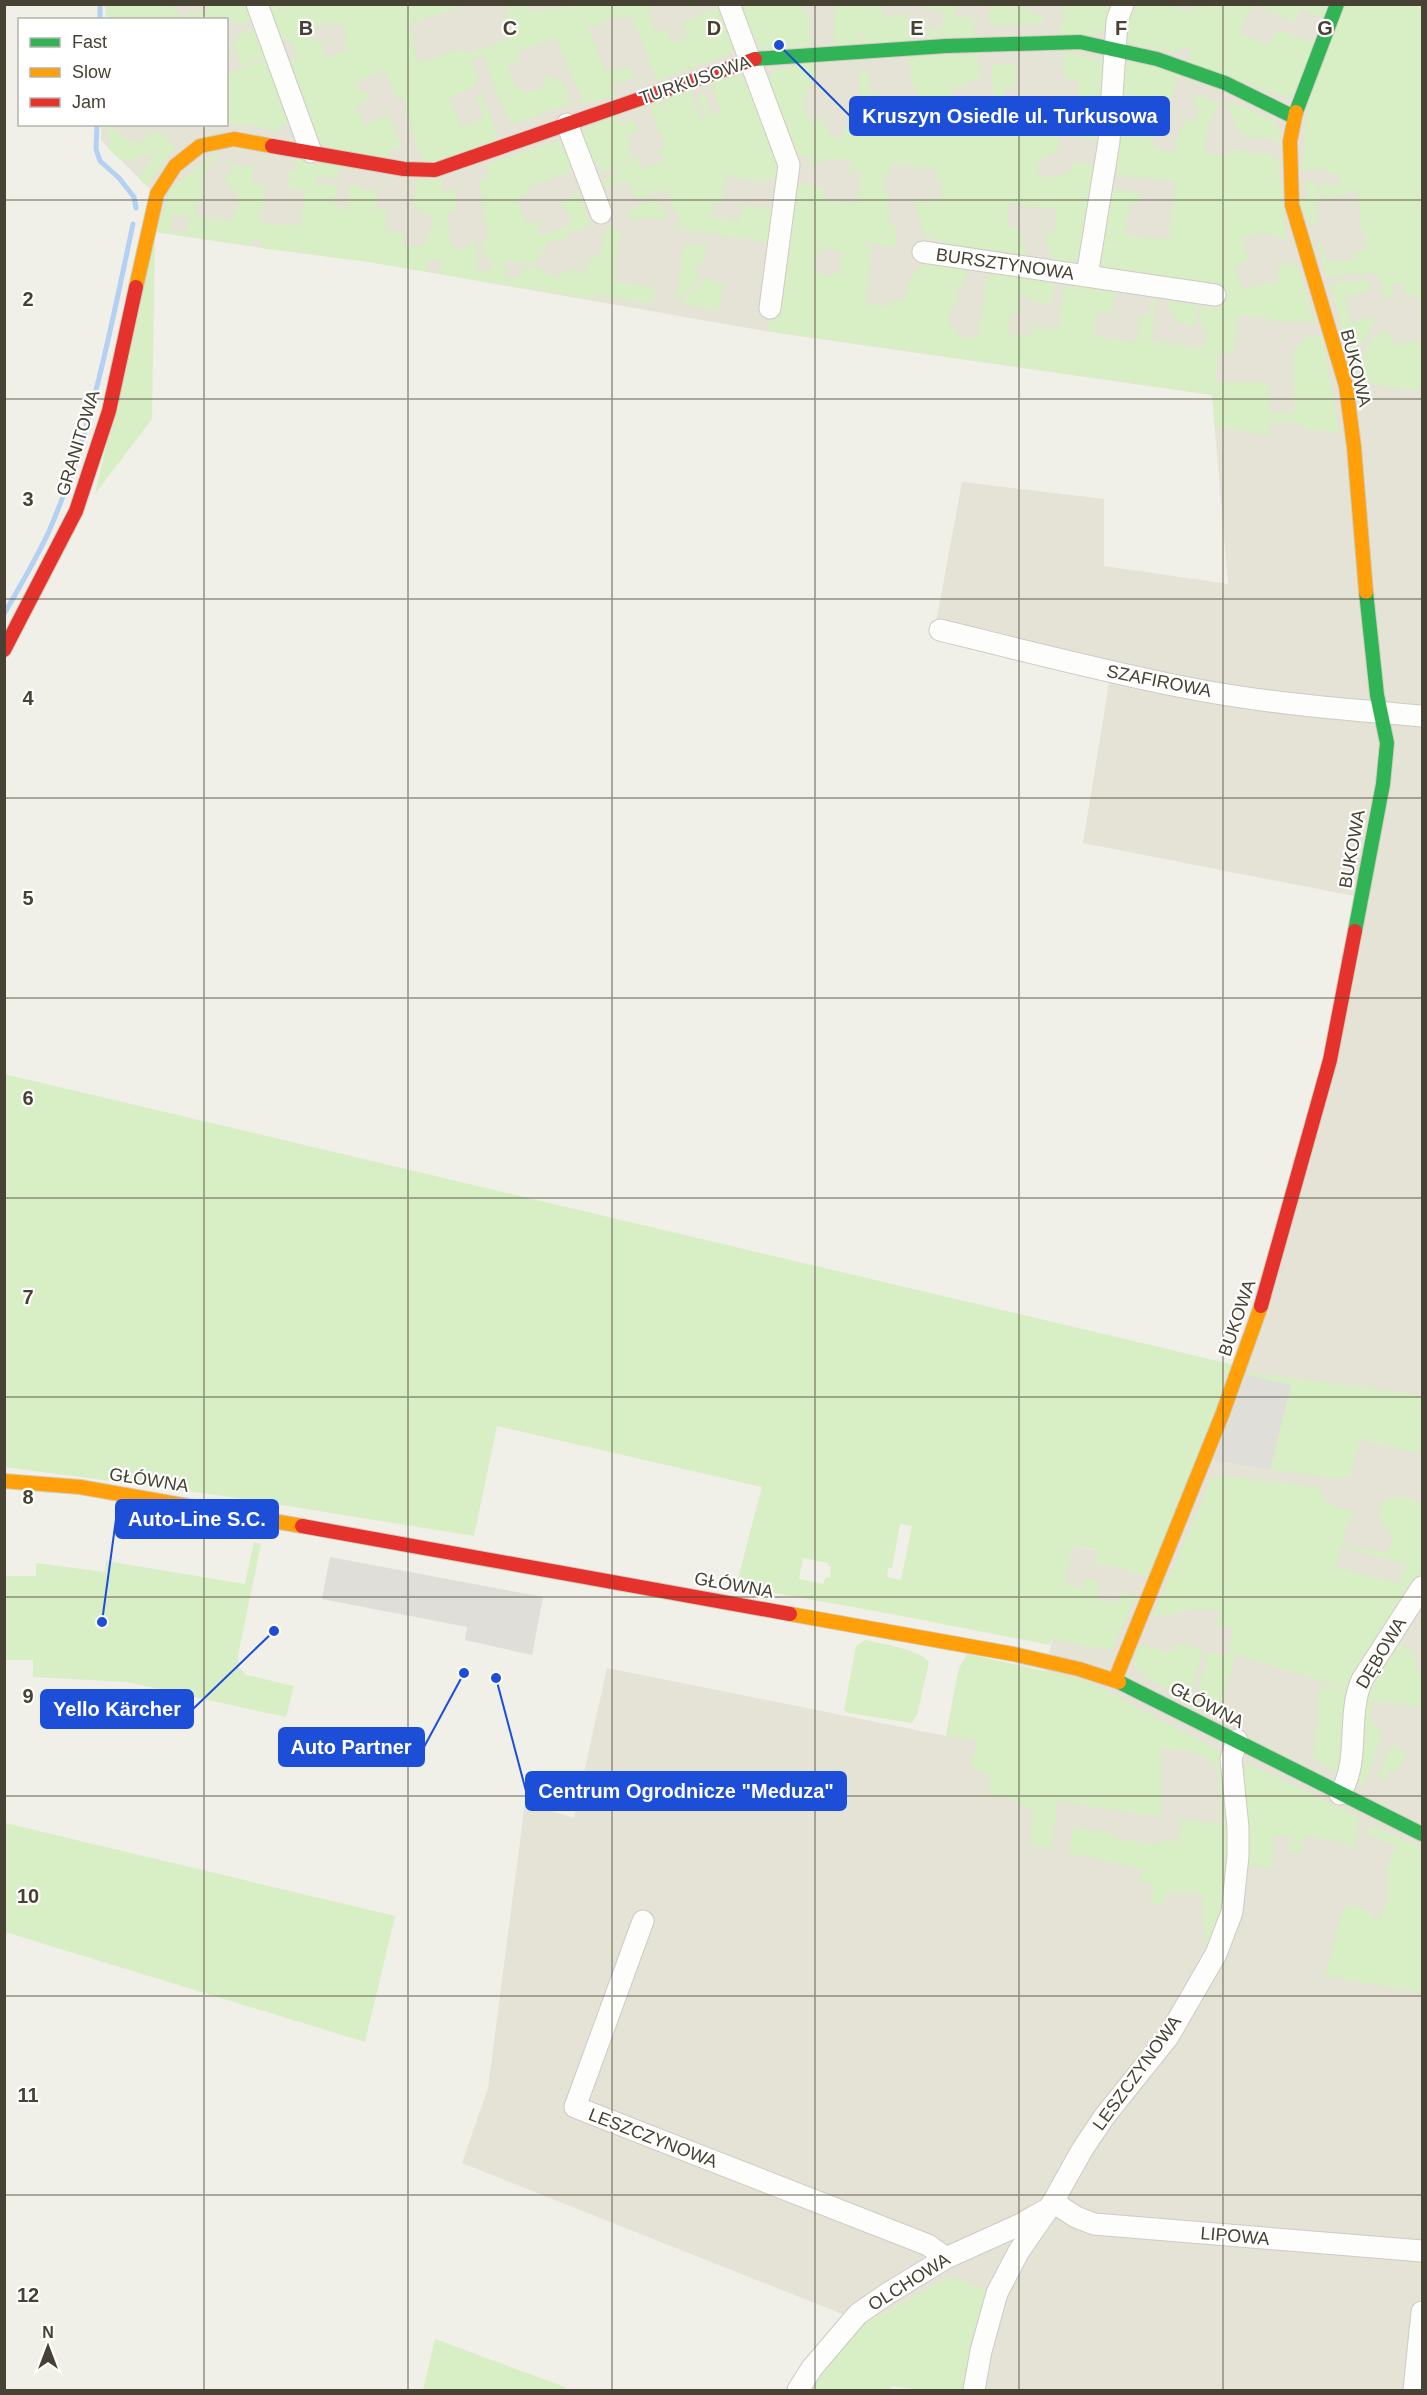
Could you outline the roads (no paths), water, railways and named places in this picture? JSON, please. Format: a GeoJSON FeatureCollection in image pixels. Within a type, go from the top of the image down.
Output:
{"type":"FeatureCollection","features":[{"type":"Feature","properties":{"kind":"street"},"geometry":{"type":"LineString","coordinates":[[257,4],[311,152]]}},
{"type":"Feature","properties":{"kind":"street"},"geometry":{"type":"LineString","coordinates":[[729,4],[789,165],[770,308]]}},
{"type":"Feature","properties":{"kind":"street","name":"BURSZTYNOWA"},"geometry":{"type":"LineString","coordinates":[[1087,276],[1109,141],[1113,49],[1117,21],[1123,4]]}},
{"type":"Feature","properties":{"kind":"street","name":"BUKOWA"},"geometry":{"type":"LineString","coordinates":[[1115,1680],[1222,1415],[1266,1292],[1330,1060],[1388,743],[1377,695],[1354,447],[1346,386],[1292,205],[1290,141],[1294,117],[1337,4]]}},
{"type":"Feature","properties":{"kind":"street","name":"TURKUSOWA"},"geometry":{"type":"LineString","coordinates":[[149,233],[157,194],[174,166],[200,146],[234,139],[404,169],[435,171],[749,59],[946,46],[1071,43],[1113,49],[1156,59],[1225,83],[1294,117]]}},
{"type":"Feature","properties":{"kind":"street"},"geometry":{"type":"LineString","coordinates":[[567,124],[601,213]]}},
{"type":"Feature","properties":{"kind":"street","name":"GRANITOWA"},"geometry":{"type":"LineString","coordinates":[[4,650],[76,511],[110,411],[149,233]]}},
{"type":"Feature","properties":{"kind":"street","name":"BURSZTYNOWA"},"geometry":{"type":"LineString","coordinates":[[923,252],[1215,295]]}},
{"type":"Feature","properties":{"kind":"street","name":"SZAFIROWA"},"geometry":{"type":"LineString","coordinates":[[940,630],[1185,688],[1263,700],[1422,716]]}},
{"type":"Feature","properties":{"kind":"street"},"geometry":{"type":"LineString","coordinates":[[1388,743],[1411,722],[1422,721]]}},
{"type":"Feature","properties":{"kind":"street","name":"GŁÓWNA"},"geometry":{"type":"LineString","coordinates":[[4,1481],[80,1487],[283,1521],[1012,1654],[1079,1669],[1115,1680],[1422,1834]]}},
{"type":"Feature","properties":{"kind":"street","name":"DĘBOWA"},"geometry":{"type":"LineString","coordinates":[[1340,1794],[1350,1771],[1356,1693],[1422,1587]]}},
{"type":"Feature","properties":{"kind":"street","name":"LESZCZYNOWA"},"geometry":{"type":"LineString","coordinates":[[975,2391],[981,2351],[997,2293],[1019,2251],[1050,2206],[1099,2125],[1168,2037],[1216,1954],[1232,1912],[1238,1856],[1238,1827],[1231,1759],[1237,1740]]}},
{"type":"Feature","properties":{"kind":"street","name":"LESZCZYNOWA"},"geometry":{"type":"LineString","coordinates":[[643,1921],[575,2107],[928,2245],[946,2258]]}},
{"type":"Feature","properties":{"kind":"street","name":"LIPOWA"},"geometry":{"type":"LineString","coordinates":[[1050,2206],[1095,2224],[1422,2251]]}},
{"type":"Feature","properties":{"kind":"street","name":"OLCHOWA"},"geometry":{"type":"LineString","coordinates":[[798,2391],[812,2368],[858,2314],[946,2258],[1021,2224],[1050,2206]]}},
{"type":"Feature","properties":{"kind":"street"},"geometry":{"type":"LineString","coordinates":[[1414,2391],[1422,2312]]}},
{"type":"Feature","properties":{"kind":"waterway"},"geometry":{"type":"LineString","coordinates":[[100,4],[100,18]]}},
{"type":"Feature","properties":{"kind":"waterway"},"geometry":{"type":"LineString","coordinates":[[97,126],[96,149],[100,161],[119,178],[134,197],[136,208]]}},
{"type":"Feature","properties":{"kind":"waterway"},"geometry":{"type":"LineString","coordinates":[[4,614],[50,529],[78,454],[99,378],[133,224]]}},
{"type":"Feature","properties":{"kind":"place","name":"Kruszyn Osiedle ul. Turkusowa"},"geometry":{"type":"Point","coordinates":[779,45]}},
{"type":"Feature","properties":{"kind":"place","name":"Auto-Line S.C."},"geometry":{"type":"Point","coordinates":[102,1622]}},
{"type":"Feature","properties":{"kind":"place","name":"Yello Kärcher"},"geometry":{"type":"Point","coordinates":[274,1631]}},
{"type":"Feature","properties":{"kind":"place","name":"Auto Partner"},"geometry":{"type":"Point","coordinates":[464,1673]}},
{"type":"Feature","properties":{"kind":"place","name":"Centrum Ogrodnicze \"Meduza\""},"geometry":{"type":"Point","coordinates":[496,1678]}}]}
